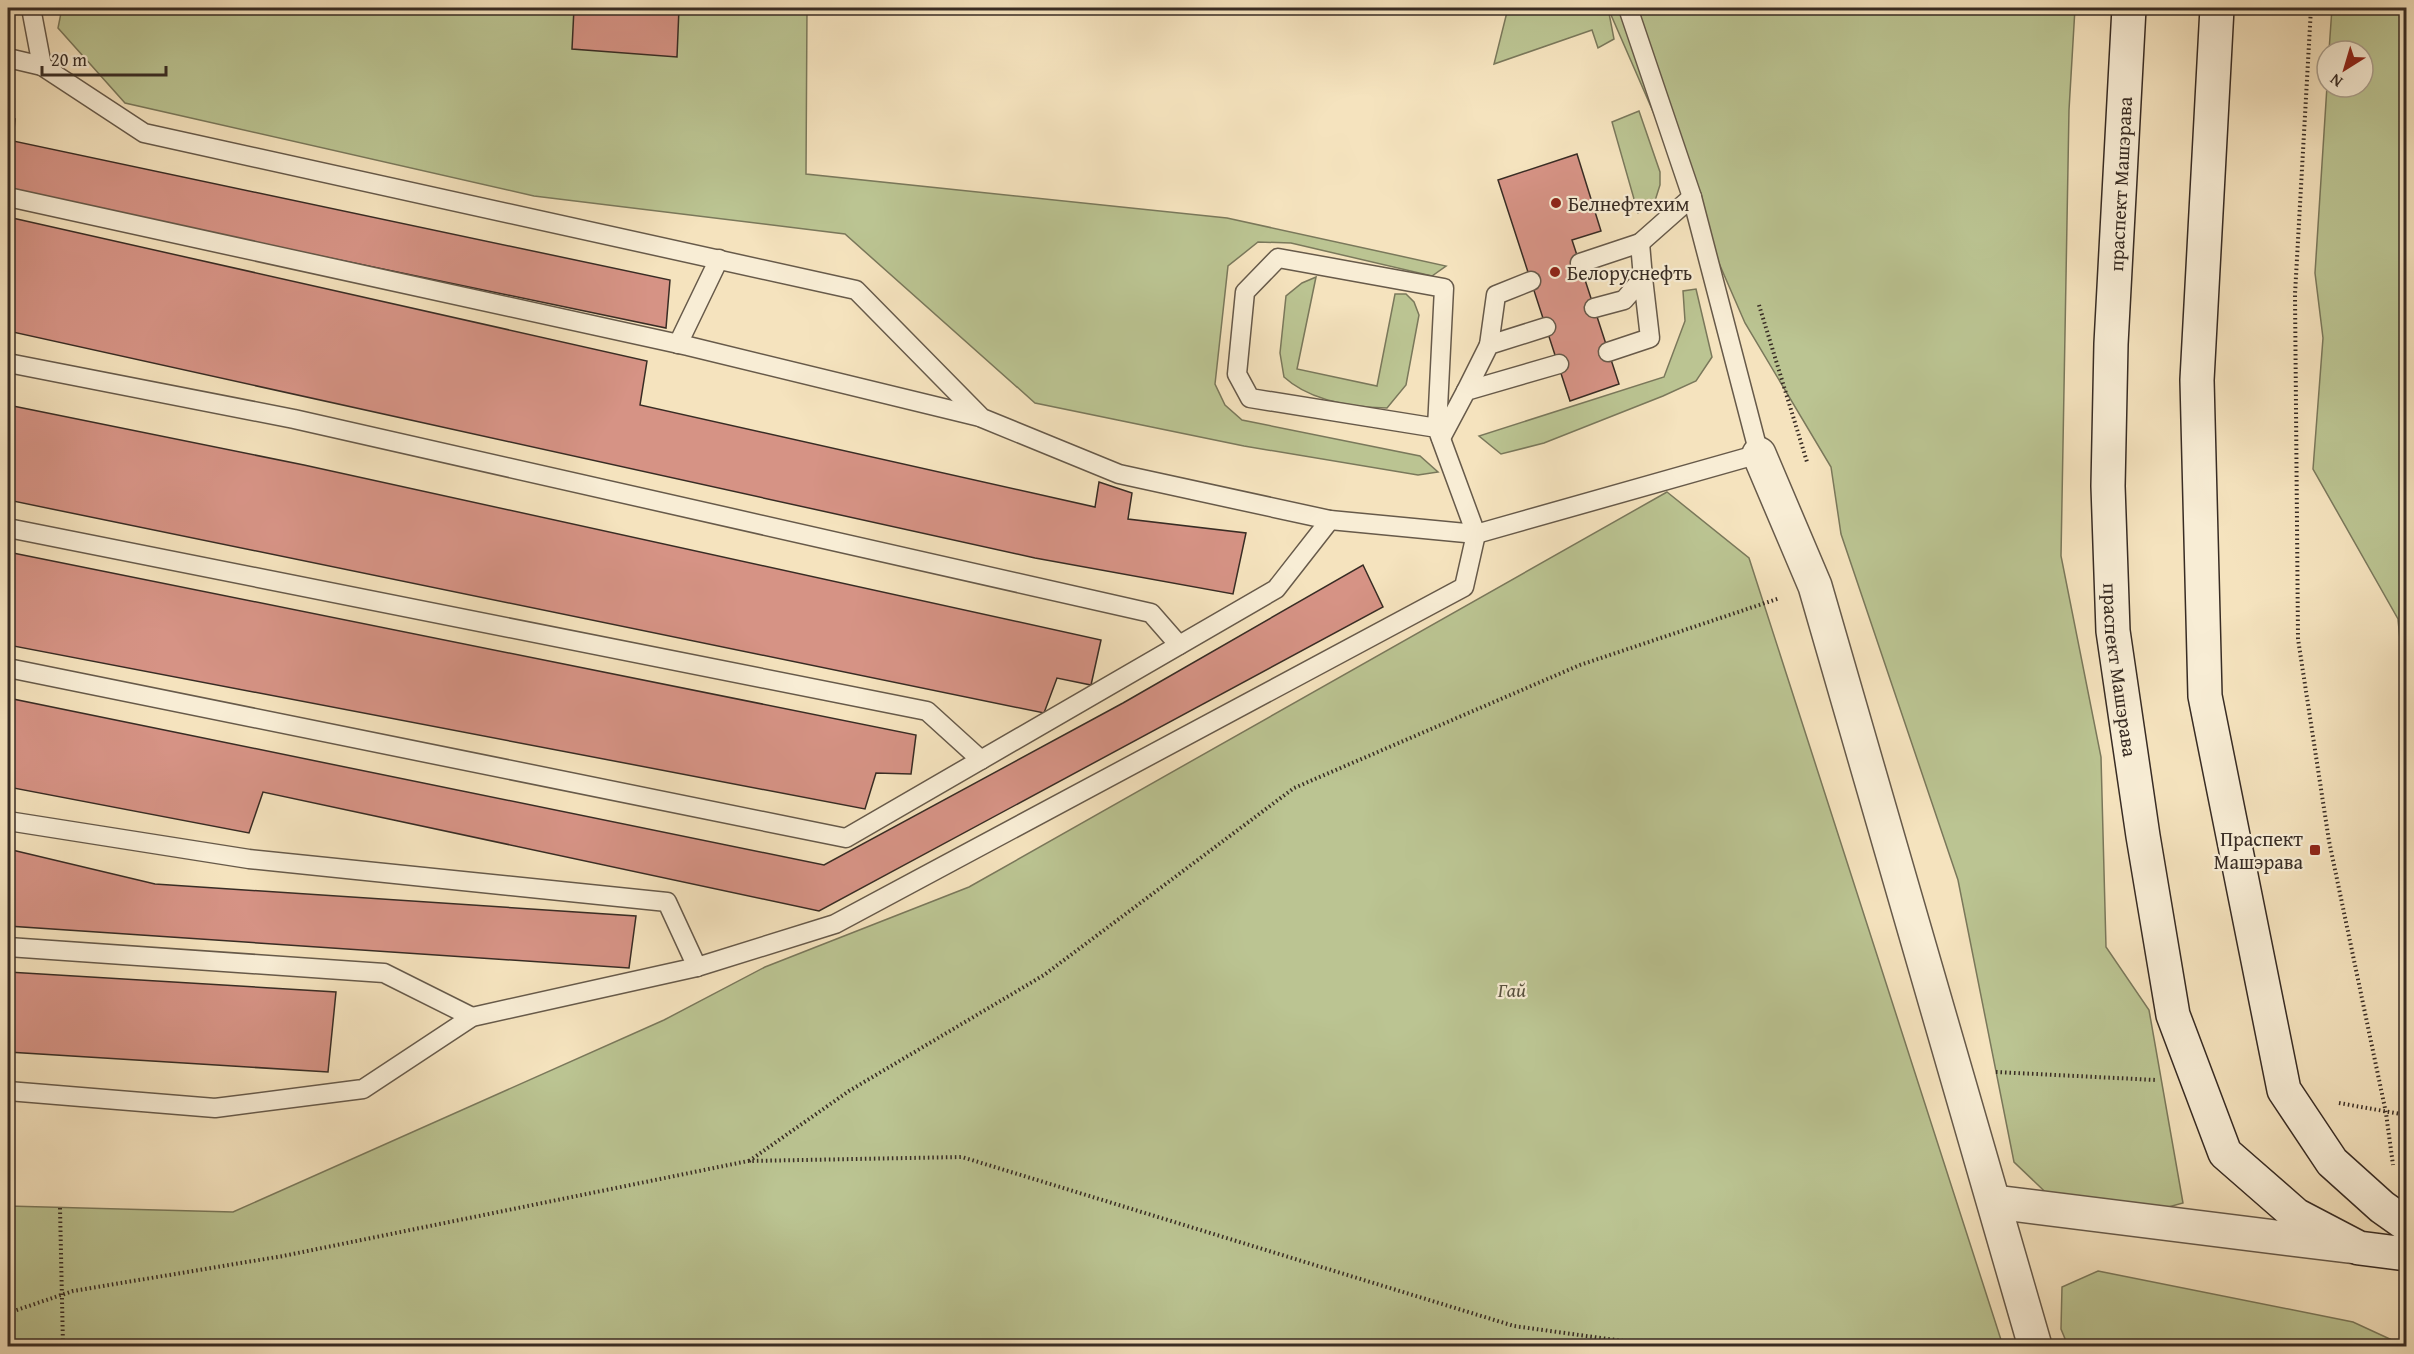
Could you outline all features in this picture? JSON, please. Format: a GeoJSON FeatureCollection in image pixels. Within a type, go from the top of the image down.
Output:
{"type":"FeatureCollection","features":[{"type":"Feature","properties":{"kind":"main road","name":"праспект Машэрава"},"geometry":{"type":"LineString","coordinates":[[2129,8],[2111,344],[2108,486],[2113,631],[2143,836],[2173,1015],[2225,1153],[2296,1215],[2360,1248]]}},
{"type":"Feature","properties":{"kind":"main road"},"geometry":{"type":"LineString","coordinates":[[2217,8],[2197,380],[2205,696],[2284,1090],[2332,1162],[2382,1207],[2403,1222]]}},
{"type":"Feature","properties":{"kind":"main road"},"geometry":{"type":"LineString","coordinates":[[1759,454],[1815,586],[1995,1202],[2035,1347]]}},
{"type":"Feature","properties":{"kind":"main road"},"geometry":{"type":"LineString","coordinates":[[1995,1202],[2406,1254]]}},
{"type":"Feature","properties":{"kind":"lane"},"geometry":{"type":"LineString","coordinates":[[31,8],[42,66]]}},
{"type":"Feature","properties":{"kind":"lane"},"geometry":{"type":"LineString","coordinates":[[8,197],[678,344],[982,418],[1119,474],[1330,520],[1476,534],[1759,454],[1692,197],[1628,8]]}},
{"type":"Feature","properties":{"kind":"lane"},"geometry":{"type":"LineString","coordinates":[[8,58],[42,66],[144,133],[856,290],[982,418]]}},
{"type":"Feature","properties":{"kind":"lane"},"geometry":{"type":"LineString","coordinates":[[1580,263],[1640,243],[1692,197]]}},
{"type":"Feature","properties":{"kind":"lane"},"geometry":{"type":"LineString","coordinates":[[1608,352],[1650,338],[1640,243]]}},
{"type":"Feature","properties":{"kind":"lane"},"geometry":{"type":"LineString","coordinates":[[8,1091],[215,1108],[363,1089],[472,1017],[697,967],[835,924],[1464,587],[1476,534],[1439,433],[1444,288],[1278,258],[1245,292],[1237,374],[1250,398],[1439,433]]}},
{"type":"Feature","properties":{"kind":"lane"},"geometry":{"type":"LineString","coordinates":[[678,344],[719,259]]}},
{"type":"Feature","properties":{"kind":"lane"},"geometry":{"type":"LineString","coordinates":[[1594,308],[1624,300],[1643,278]]}},
{"type":"Feature","properties":{"kind":"lane"},"geometry":{"type":"LineString","coordinates":[[1439,433],[1466,391],[1489,345],[1496,295],[1531,281]]}},
{"type":"Feature","properties":{"kind":"lane"},"geometry":{"type":"LineString","coordinates":[[1489,345],[1546,327]]}},
{"type":"Feature","properties":{"kind":"lane"},"geometry":{"type":"LineString","coordinates":[[8,363],[294,419],[1151,613],[1179,645]]}},
{"type":"Feature","properties":{"kind":"lane"},"geometry":{"type":"LineString","coordinates":[[1466,391],[1559,364]]}},
{"type":"Feature","properties":{"kind":"lane"},"geometry":{"type":"LineString","coordinates":[[8,668],[846,838],[1276,589],[1330,520]]}},
{"type":"Feature","properties":{"kind":"lane"},"geometry":{"type":"LineString","coordinates":[[8,528],[927,711],[981,760]]}},
{"type":"Feature","properties":{"kind":"lane"},"geometry":{"type":"LineString","coordinates":[[8,821],[249,860],[667,902],[697,967]]}},
{"type":"Feature","properties":{"kind":"lane"},"geometry":{"type":"LineString","coordinates":[[8,947],[384,974],[472,1017]]}},
{"type":"Feature","properties":{"kind":"path"},"geometry":{"type":"LineString","coordinates":[[2311,8],[2295,294],[2298,639],[2329,840],[2386,1113],[2403,1222]]}},
{"type":"Feature","properties":{"kind":"path"},"geometry":{"type":"LineString","coordinates":[[1759,305],[1808,465]]}},
{"type":"Feature","properties":{"kind":"path"},"geometry":{"type":"LineString","coordinates":[[748,1161],[849,1091],[1044,975],[1294,788],[1580,665],[1815,586]]}},
{"type":"Feature","properties":{"kind":"path"},"geometry":{"type":"LineString","coordinates":[[1992,1071],[2199,1082]]}},
{"type":"Feature","properties":{"kind":"path"},"geometry":{"type":"LineString","coordinates":[[2284,1090],[2386,1113],[2406,1115]]}},
{"type":"Feature","properties":{"kind":"path"},"geometry":{"type":"LineString","coordinates":[[8,1313],[73,1291],[283,1256],[748,1161],[962,1157],[1514,1326],[1659,1347]]}},
{"type":"Feature","properties":{"kind":"path"},"geometry":{"type":"LineString","coordinates":[[60,1208],[63,1347]]}},
{"type":"Feature","properties":{"kind":"green space"},"geometry":{"type":"Polygon","coordinates":[[[62,8],[807,8],[806,174],[1227,218],[1446,266],[1432,276],[1291,243],[1258,242],[1228,266],[1215,384],[1225,405],[1242,420],[1420,456],[1438,472],[1418,475],[1244,446],[1035,403],[845,234],[534,196],[125,103],[58,28],[62,8]]]}},
{"type":"Feature","properties":{"kind":"green space"},"geometry":{"type":"Polygon","coordinates":[[[1508,8],[1608,8],[1614,39],[1598,48],[1592,30],[1494,64],[1508,8]]]}},
{"type":"Feature","properties":{"kind":"green space"},"geometry":{"type":"Polygon","coordinates":[[[1608,8],[2075,8],[2069,110],[2061,556],[2101,757],[2106,947],[2149,1010],[2183,1203],[2085,1230],[2014,1162],[1958,880],[1841,534],[1831,467],[1745,323],[1608,8]]]}},
{"type":"Feature","properties":{"kind":"green space"},"geometry":{"type":"Polygon","coordinates":[[[2332,8],[2406,8],[2406,703],[2398,619],[2313,469],[2323,338],[2315,273],[2326,99],[2375,99],[2375,39],[2330,39],[2332,8]]]}},
{"type":"Feature","properties":{"kind":"green space"},"geometry":{"type":"Polygon","coordinates":[[[1639,111],[1660,172],[1660,185],[1654,204],[1638,213],[1612,122],[1639,111]]]}},
{"type":"Feature","properties":{"kind":"green space"},"geometry":{"type":"Polygon","coordinates":[[[1316,277],[1297,369],[1377,386],[1395,294],[1406,294],[1414,302],[1419,315],[1406,385],[1387,408],[1332,401],[1306,392],[1284,377],[1280,353],[1286,296],[1302,283],[1316,277]]]}},
{"type":"Feature","properties":{"kind":"green space"},"geometry":{"type":"Polygon","coordinates":[[[1696,289],[1712,357],[1696,381],[1544,443],[1501,454],[1479,436],[1664,377],[1685,321],[1683,291],[1696,289]]]}},
{"type":"Feature","properties":{"kind":"green space","name":"Гай"},"geometry":{"type":"Polygon","coordinates":[[[1667,492],[1749,558],[2003,1346],[8,1346],[8,1206],[233,1212],[664,1020],[765,967],[969,887],[1667,492]]]}},
{"type":"Feature","properties":{"kind":"green space"},"geometry":{"type":"Polygon","coordinates":[[[2098,1271],[2353,1322],[2405,1346],[2068,1346],[2061,1329],[2062,1287],[2098,1271]]]}},
{"type":"Feature","properties":{"kind":"building"},"geometry":{"type":"Polygon","coordinates":[[[574,8],[679,8],[677,57],[572,49],[574,8]]]}},
{"type":"Feature","properties":{"kind":"building"},"geometry":{"type":"Polygon","coordinates":[[[8,118],[15,119],[13,141],[670,280],[666,328],[8,191],[8,118]]]}},
{"type":"Feature","properties":{"kind":"building","name":"Белоруснефть"},"geometry":{"type":"Polygon","coordinates":[[[1577,154],[1601,231],[1572,240],[1619,384],[1570,401],[1498,180],[1577,154]]]}},
{"type":"Feature","properties":{"kind":"building"},"geometry":{"type":"Polygon","coordinates":[[[8,217],[647,361],[640,405],[1095,507],[1099,482],[1132,493],[1128,519],[1246,533],[1233,594],[1035,558],[8,331],[8,217]]]}},
{"type":"Feature","properties":{"kind":"building"},"geometry":{"type":"Polygon","coordinates":[[[8,405],[304,465],[1101,640],[1091,685],[1057,678],[1044,713],[8,500],[8,405]]]}},
{"type":"Feature","properties":{"kind":"building"},"geometry":{"type":"Polygon","coordinates":[[[8,552],[916,735],[911,774],[876,773],[865,809],[8,645],[8,552]]]}},
{"type":"Feature","properties":{"kind":"building"},"geometry":{"type":"Polygon","coordinates":[[[1363,565],[1383,607],[819,911],[263,792],[249,833],[8,787],[8,698],[824,865],[1123,703],[1363,565]]]}},
{"type":"Feature","properties":{"kind":"building"},"geometry":{"type":"Polygon","coordinates":[[[8,849],[155,884],[636,916],[629,968],[8,926],[8,849]]]}},
{"type":"Feature","properties":{"kind":"building"},"geometry":{"type":"Polygon","coordinates":[[[8,972],[336,992],[328,1072],[8,1052],[8,972]]]}},
{"type":"Feature","properties":{"kind":"place","name":"Белнефтехим"},"geometry":{"type":"Point","coordinates":[1556,203]}},
{"type":"Feature","properties":{"kind":"place","name":"Белоруснефть"},"geometry":{"type":"Point","coordinates":[1555,272]}},
{"type":"Feature","properties":{"kind":"place","name":"Праспект Машэрава"},"geometry":{"type":"Point","coordinates":[2315,850]}}]}
